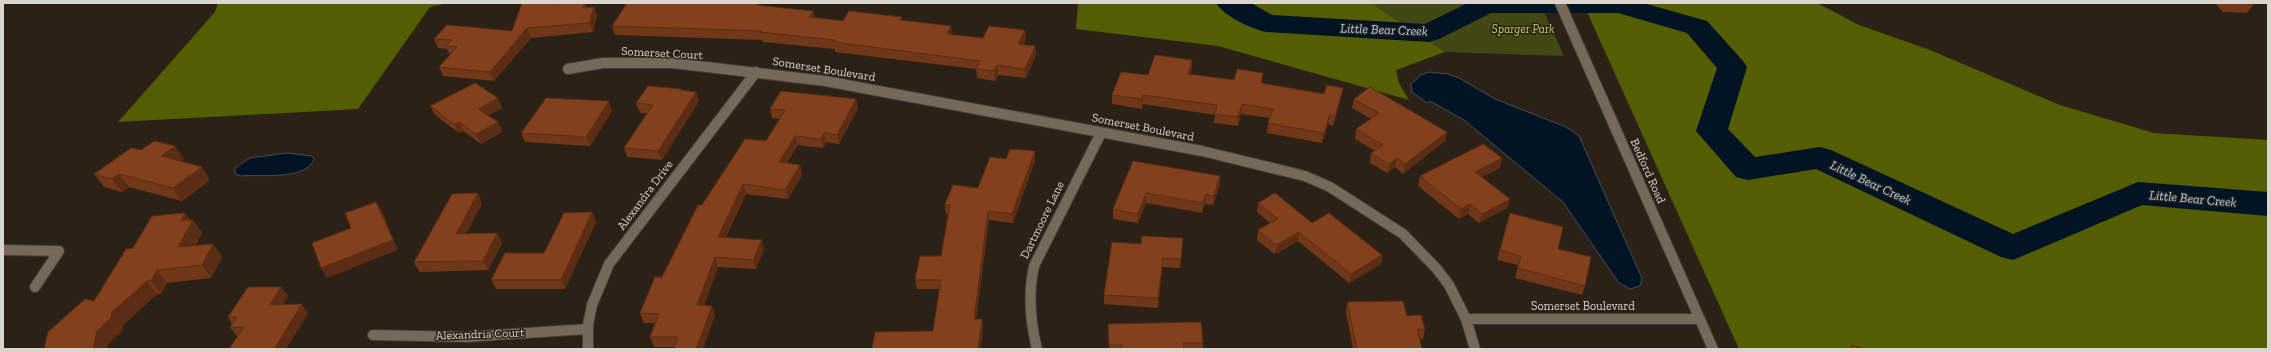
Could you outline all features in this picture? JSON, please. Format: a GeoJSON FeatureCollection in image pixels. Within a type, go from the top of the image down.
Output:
{"type":"FeatureCollection","features":[{"type":"Feature","properties":{"kind":"street","name":"Bedford Road"},"geometry":{"type":"LineString","coordinates":[[1560,3],[1713,349]]}},
{"type":"Feature","properties":{"kind":"street","name":"Somerset Court"},"geometry":{"type":"LineString","coordinates":[[568,69],[603,63],[632,62],[672,64],[756,72]]}},
{"type":"Feature","properties":{"kind":"street","name":"Somerset Boulevard"},"geometry":{"type":"LineString","coordinates":[[756,72],[825,81],[1101,133],[1280,168],[1305,176],[1330,187],[1403,234],[1436,268],[1449,285],[1466,319],[1475,349]]}},
{"type":"Feature","properties":{"kind":"street","name":"Alexandra Drive"},"geometry":{"type":"LineString","coordinates":[[588,349],[588,319],[597,287],[609,264],[756,72]]}},
{"type":"Feature","properties":{"kind":"street","name":"Dartmoore Lane"},"geometry":{"type":"LineString","coordinates":[[1036,349],[1032,332],[1030,281],[1034,266],[1101,133]]}},
{"type":"Feature","properties":{"kind":"street"},"geometry":{"type":"LineString","coordinates":[[3,250],[59,251],[35,287]]}},
{"type":"Feature","properties":{"kind":"street","name":"Somerset Boulevard"},"geometry":{"type":"LineString","coordinates":[[1466,319],[1700,320]]}},
{"type":"Feature","properties":{"kind":"street","name":"Alexandria Court"},"geometry":{"type":"LineString","coordinates":[[373,335],[466,337],[587,330]]}},
{"type":"Feature","properties":{"kind":"green space"},"geometry":{"type":"Polygon","coordinates":[[[218,3],[447,3],[430,7],[358,109],[118,122],[215,12],[218,3]]]}},
{"type":"Feature","properties":{"kind":"green space"},"geometry":{"type":"Polygon","coordinates":[[[1078,3],[1371,3],[1445,52],[1396,70],[1399,83],[1409,100],[1218,46],[1076,29],[1078,3]]]}},
{"type":"Feature","properties":{"kind":"green space","name":"Sparger Park"},"geometry":{"type":"Polygon","coordinates":[[[1371,3],[1540,3],[1564,56],[1445,52],[1371,3]]]}},
{"type":"Feature","properties":{"kind":"green space"},"geometry":{"type":"Polygon","coordinates":[[[1583,3],[1817,3],[1859,25],[1930,50],[2060,105],[2154,133],[2268,140],[2268,349],[1739,349],[1583,3]]]}},
{"type":"Feature","properties":{"kind":"water"},"geometry":{"type":"Polygon","coordinates":[[[1429,72],[1448,74],[1459,78],[1495,99],[1566,127],[1579,136],[1641,276],[1642,279],[1640,286],[1630,289],[1619,283],[1563,202],[1464,120],[1430,101],[1427,103],[1412,92],[1411,84],[1421,75],[1429,72]]]}},
{"type":"Feature","properties":{"kind":"water"},"geometry":{"type":"Polygon","coordinates":[[[287,153],[311,156],[314,159],[309,166],[302,171],[293,174],[241,176],[235,174],[235,168],[250,158],[287,153]]]}},
{"type":"Feature","properties":{"kind":"building"},"geometry":{"type":"Polygon","coordinates":[[[522,3],[585,3],[583,8],[594,7],[589,23],[527,28],[490,72],[439,67],[457,47],[446,46],[452,40],[434,39],[447,25],[512,31],[522,3]]]}},
{"type":"Feature","properties":{"kind":"building"},"geometry":{"type":"Polygon","coordinates":[[[627,3],[757,3],[756,5],[813,11],[809,17],[843,21],[849,11],[902,17],[900,20],[951,26],[947,34],[983,38],[989,26],[1025,30],[1018,44],[1035,46],[1025,69],[997,65],[994,71],[976,69],[980,61],[834,42],[835,40],[760,32],[762,31],[612,26],[627,3]]]}},
{"type":"Feature","properties":{"kind":"building"},"geometry":{"type":"Polygon","coordinates":[[[2230,3],[2252,3],[2254,4],[2230,3]]]}},
{"type":"Feature","properties":{"kind":"building"},"geometry":{"type":"Polygon","coordinates":[[[1155,55],[1192,60],[1188,74],[1234,80],[1237,69],[1263,73],[1261,83],[1324,94],[1327,85],[1343,88],[1335,117],[1330,114],[1324,133],[1268,123],[1273,109],[1242,104],[1238,117],[1215,114],[1217,105],[1143,95],[1142,99],[1112,95],[1121,72],[1148,75],[1155,55]]]}},
{"type":"Feature","properties":{"kind":"building"},"geometry":{"type":"Polygon","coordinates":[[[475,83],[498,98],[478,109],[498,122],[476,134],[459,122],[454,124],[430,106],[475,83]]]}},
{"type":"Feature","properties":{"kind":"building"},"geometry":{"type":"Polygon","coordinates":[[[648,86],[696,92],[658,151],[624,148],[653,105],[636,103],[648,86]]]}},
{"type":"Feature","properties":{"kind":"building"},"geometry":{"type":"Polygon","coordinates":[[[1370,87],[1447,132],[1405,164],[1397,158],[1389,164],[1371,153],[1383,145],[1356,129],[1379,113],[1354,99],[1370,87]]]}},
{"type":"Feature","properties":{"kind":"building"},"geometry":{"type":"Polygon","coordinates":[[[781,91],[856,99],[837,135],[824,133],[821,139],[795,136],[779,162],[800,165],[785,190],[743,184],[718,237],[762,240],[753,260],[715,257],[697,305],[712,306],[696,349],[674,349],[678,337],[650,337],[659,314],[640,313],[655,277],[662,277],[698,205],[702,205],[745,139],[766,141],[785,110],[770,109],[781,91]]]}},
{"type":"Feature","properties":{"kind":"building"},"geometry":{"type":"Polygon","coordinates":[[[546,98],[609,101],[586,137],[521,133],[546,98]]]}},
{"type":"Feature","properties":{"kind":"building"},"geometry":{"type":"Polygon","coordinates":[[[154,141],[175,146],[161,156],[202,167],[173,188],[119,174],[112,179],[94,174],[131,148],[141,150],[154,141]]]}},
{"type":"Feature","properties":{"kind":"building"},"geometry":{"type":"Polygon","coordinates":[[[1483,144],[1502,158],[1475,172],[1510,199],[1482,214],[1470,204],[1461,209],[1420,176],[1483,144]]]}},
{"type":"Feature","properties":{"kind":"building"},"geometry":{"type":"Polygon","coordinates":[[[1010,149],[1035,151],[1012,214],[988,211],[974,319],[982,319],[978,349],[872,349],[875,332],[933,331],[941,280],[915,280],[920,256],[941,256],[950,205],[945,204],[953,185],[978,188],[990,157],[1006,159],[1010,149]]]}},
{"type":"Feature","properties":{"kind":"building"},"geometry":{"type":"Polygon","coordinates":[[[1133,161],[1220,176],[1214,196],[1206,194],[1203,203],[1146,193],[1138,214],[1113,209],[1133,161]]]}},
{"type":"Feature","properties":{"kind":"building"},"geometry":{"type":"Polygon","coordinates":[[[478,193],[456,234],[497,233],[483,261],[414,262],[452,194],[478,193]]]}},
{"type":"Feature","properties":{"kind":"building"},"geometry":{"type":"Polygon","coordinates":[[[1275,193],[1312,223],[1329,213],[1382,255],[1351,274],[1299,232],[1276,245],[1258,230],[1278,219],[1258,203],[1275,193]]]}},
{"type":"Feature","properties":{"kind":"building"},"geometry":{"type":"Polygon","coordinates":[[[376,202],[393,240],[321,268],[312,243],[351,228],[345,213],[376,202]]]}},
{"type":"Feature","properties":{"kind":"building"},"geometry":{"type":"Polygon","coordinates":[[[592,212],[561,280],[491,280],[505,253],[544,253],[564,213],[592,212]]]}},
{"type":"Feature","properties":{"kind":"building"},"geometry":{"type":"Polygon","coordinates":[[[185,213],[181,221],[193,220],[178,247],[213,244],[202,265],[157,270],[151,281],[147,281],[112,312],[111,318],[97,331],[93,349],[44,349],[48,332],[85,299],[94,301],[126,249],[133,248],[152,216],[185,213]]]}},
{"type":"Feature","properties":{"kind":"building"},"geometry":{"type":"Polygon","coordinates":[[[1510,213],[1563,227],[1558,249],[1591,257],[1585,286],[1518,268],[1521,256],[1500,250],[1510,213]]]}},
{"type":"Feature","properties":{"kind":"building"},"geometry":{"type":"Polygon","coordinates":[[[1142,236],[1183,238],[1181,259],[1163,258],[1158,298],[1104,295],[1112,242],[1141,244],[1142,236]]]}},
{"type":"Feature","properties":{"kind":"building"},"geometry":{"type":"Polygon","coordinates":[[[248,287],[281,287],[270,305],[302,304],[274,349],[229,349],[244,327],[230,327],[237,317],[228,317],[248,287]]]}},
{"type":"Feature","properties":{"kind":"building"},"geometry":{"type":"Polygon","coordinates":[[[1403,301],[1407,316],[1421,315],[1425,329],[1417,330],[1422,349],[1357,349],[1347,302],[1403,301]]]}},
{"type":"Feature","properties":{"kind":"building"},"geometry":{"type":"Polygon","coordinates":[[[1201,322],[1203,343],[1183,343],[1184,349],[1122,349],[1122,345],[1109,345],[1108,324],[1201,322]]]}},
{"type":"Feature","properties":{"kind":"building"},"geometry":{"type":"Polygon","coordinates":[[[1851,345],[1865,349],[1851,349],[1851,345]]]}},
{"type":"Feature","properties":{"kind":"waterway","name":"Little Bear Creek"},"geometry":{"type":"LineString","coordinates":[[1230,3],[1266,23],[1429,33],[1486,5],[1619,5],[1697,27],[1732,67],[1712,131],[1748,169],[1820,158],[2013,248],[2138,193],[2268,204]]}}]}
